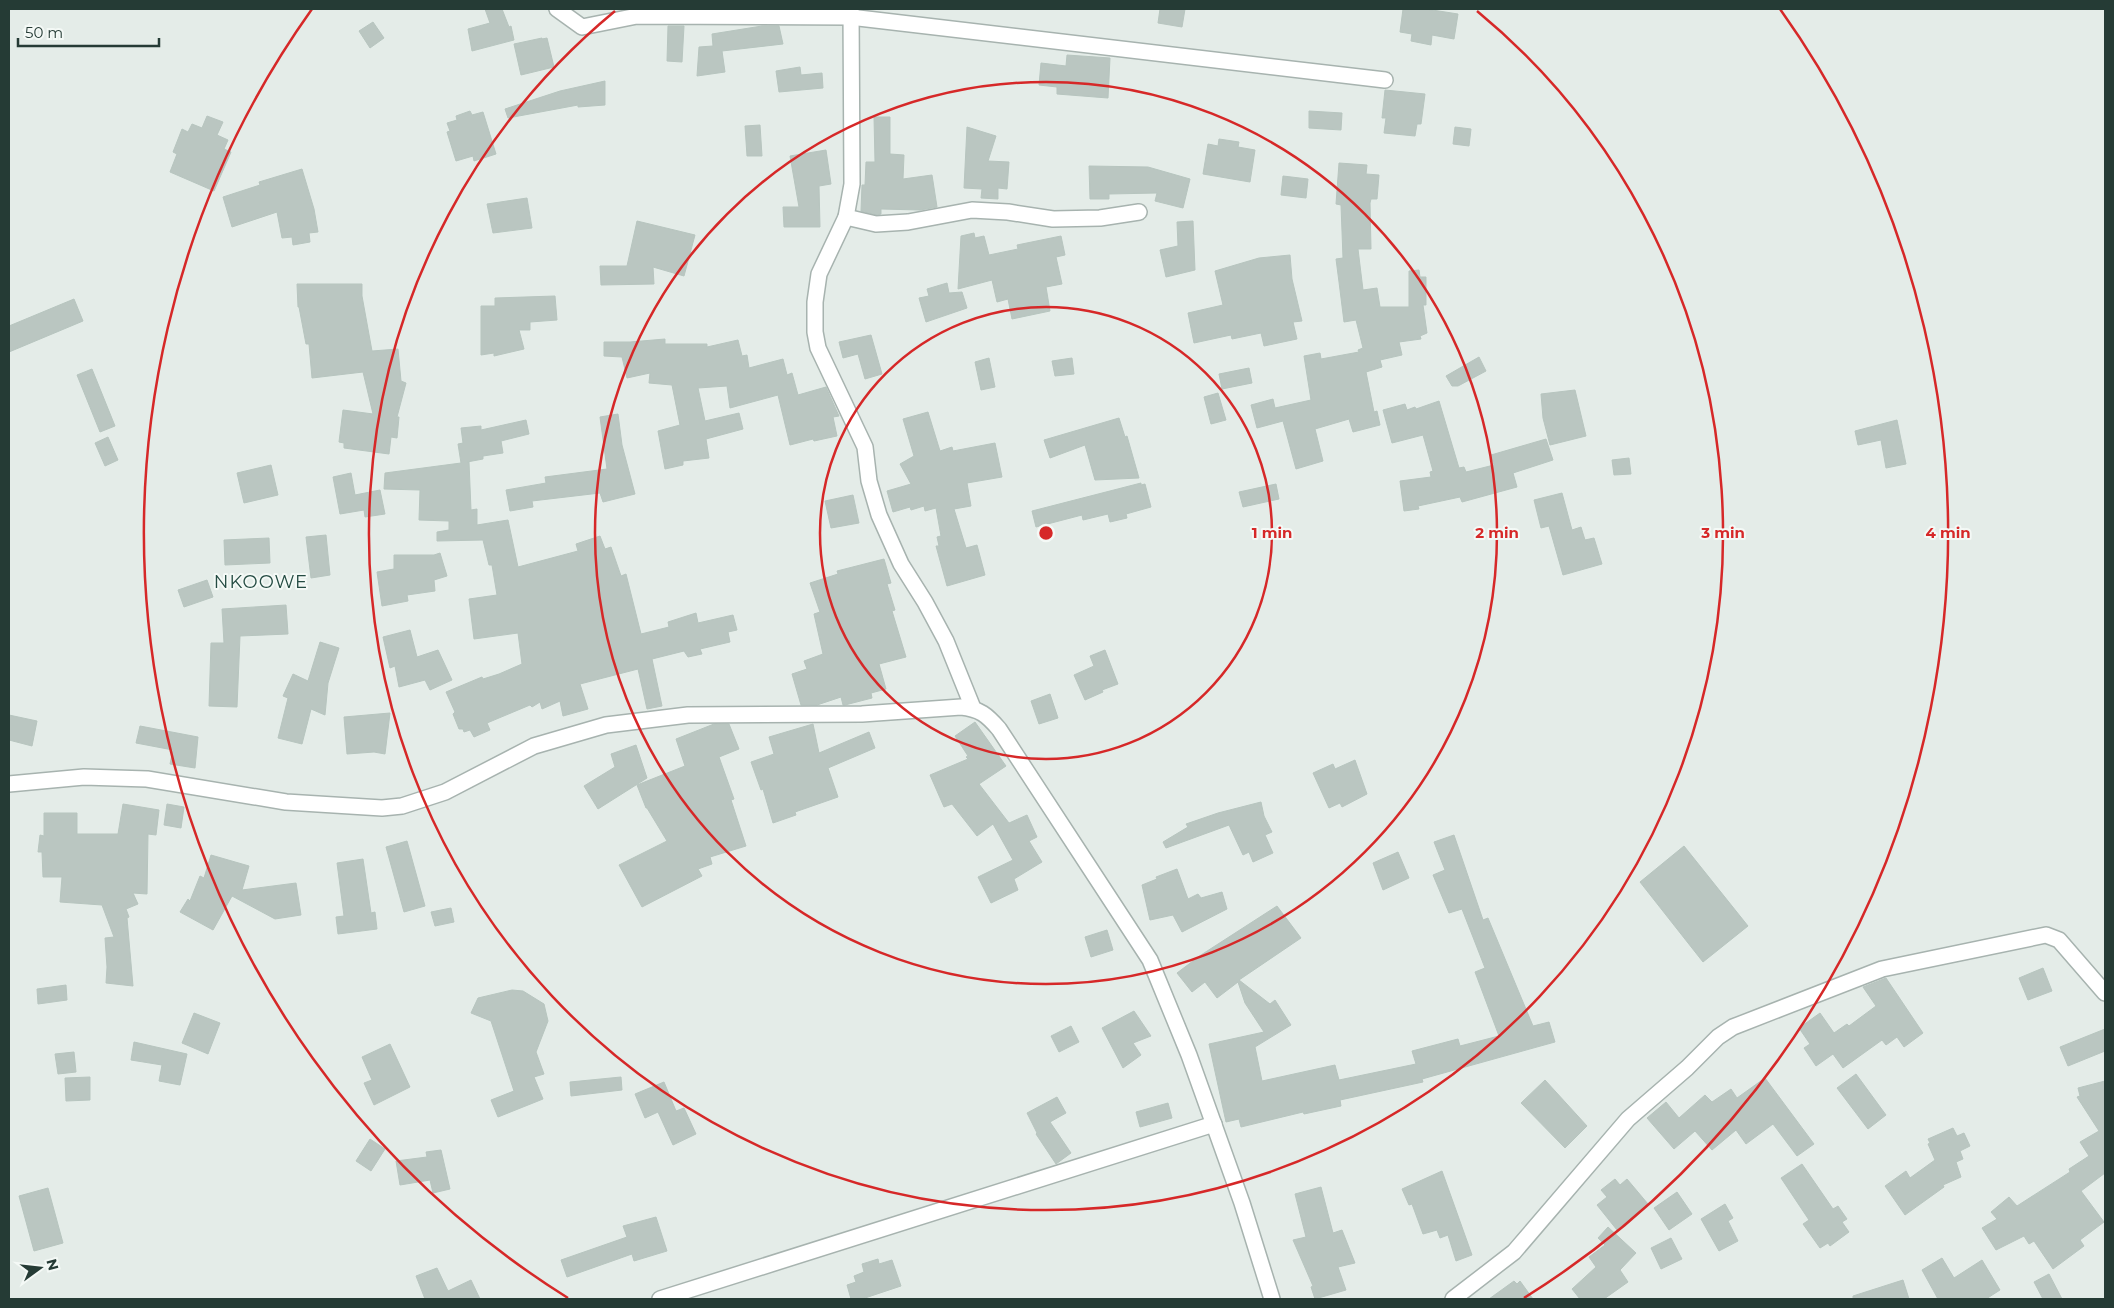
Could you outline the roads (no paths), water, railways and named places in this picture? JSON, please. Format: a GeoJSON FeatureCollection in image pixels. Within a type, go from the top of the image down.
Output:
{"type":"FeatureCollection","features":[{"type":"Feature","properties":{"kind":"street"},"geometry":{"type":"LineString","coordinates":[[557,9],[582,27],[637,16],[850,13],[1385,80]]}},
{"type":"Feature","properties":{"kind":"street"},"geometry":{"type":"LineString","coordinates":[[850,13],[852,184],[846,217],[819,274],[815,302],[815,332],[818,348],[865,447],[869,481],[879,515],[901,564],[925,602],[946,641],[973,708]]}},
{"type":"Feature","properties":{"kind":"street"},"geometry":{"type":"LineString","coordinates":[[846,217],[876,224],[908,222],[972,210],[1054,219],[1100,218],[1140,212]]}},
{"type":"Feature","properties":{"kind":"street"},"geometry":{"type":"LineString","coordinates":[[9,784],[84,776],[147,778],[286,802],[382,808],[402,806],[445,792],[534,746],[606,725],[688,715],[862,714],[961,707],[973,708],[987,716],[999,729],[1150,960],[1189,1055],[1214,1124],[1242,1203],[1272,1299]]}},
{"type":"Feature","properties":{"kind":"street"},"geometry":{"type":"LineString","coordinates":[[1453,1299],[1514,1252],[1628,1119],[1687,1068],[1718,1037],[1733,1027],[1882,969],[2046,935],[2060,940],[2105,994]]}},
{"type":"Feature","properties":{"kind":"street"},"geometry":{"type":"LineString","coordinates":[[660,1299],[1214,1124]]}},
{"type":"Feature","properties":{"kind":"district","name":"NKOOWE"},"geometry":{"type":"Point","coordinates":[261,582]}}]}
